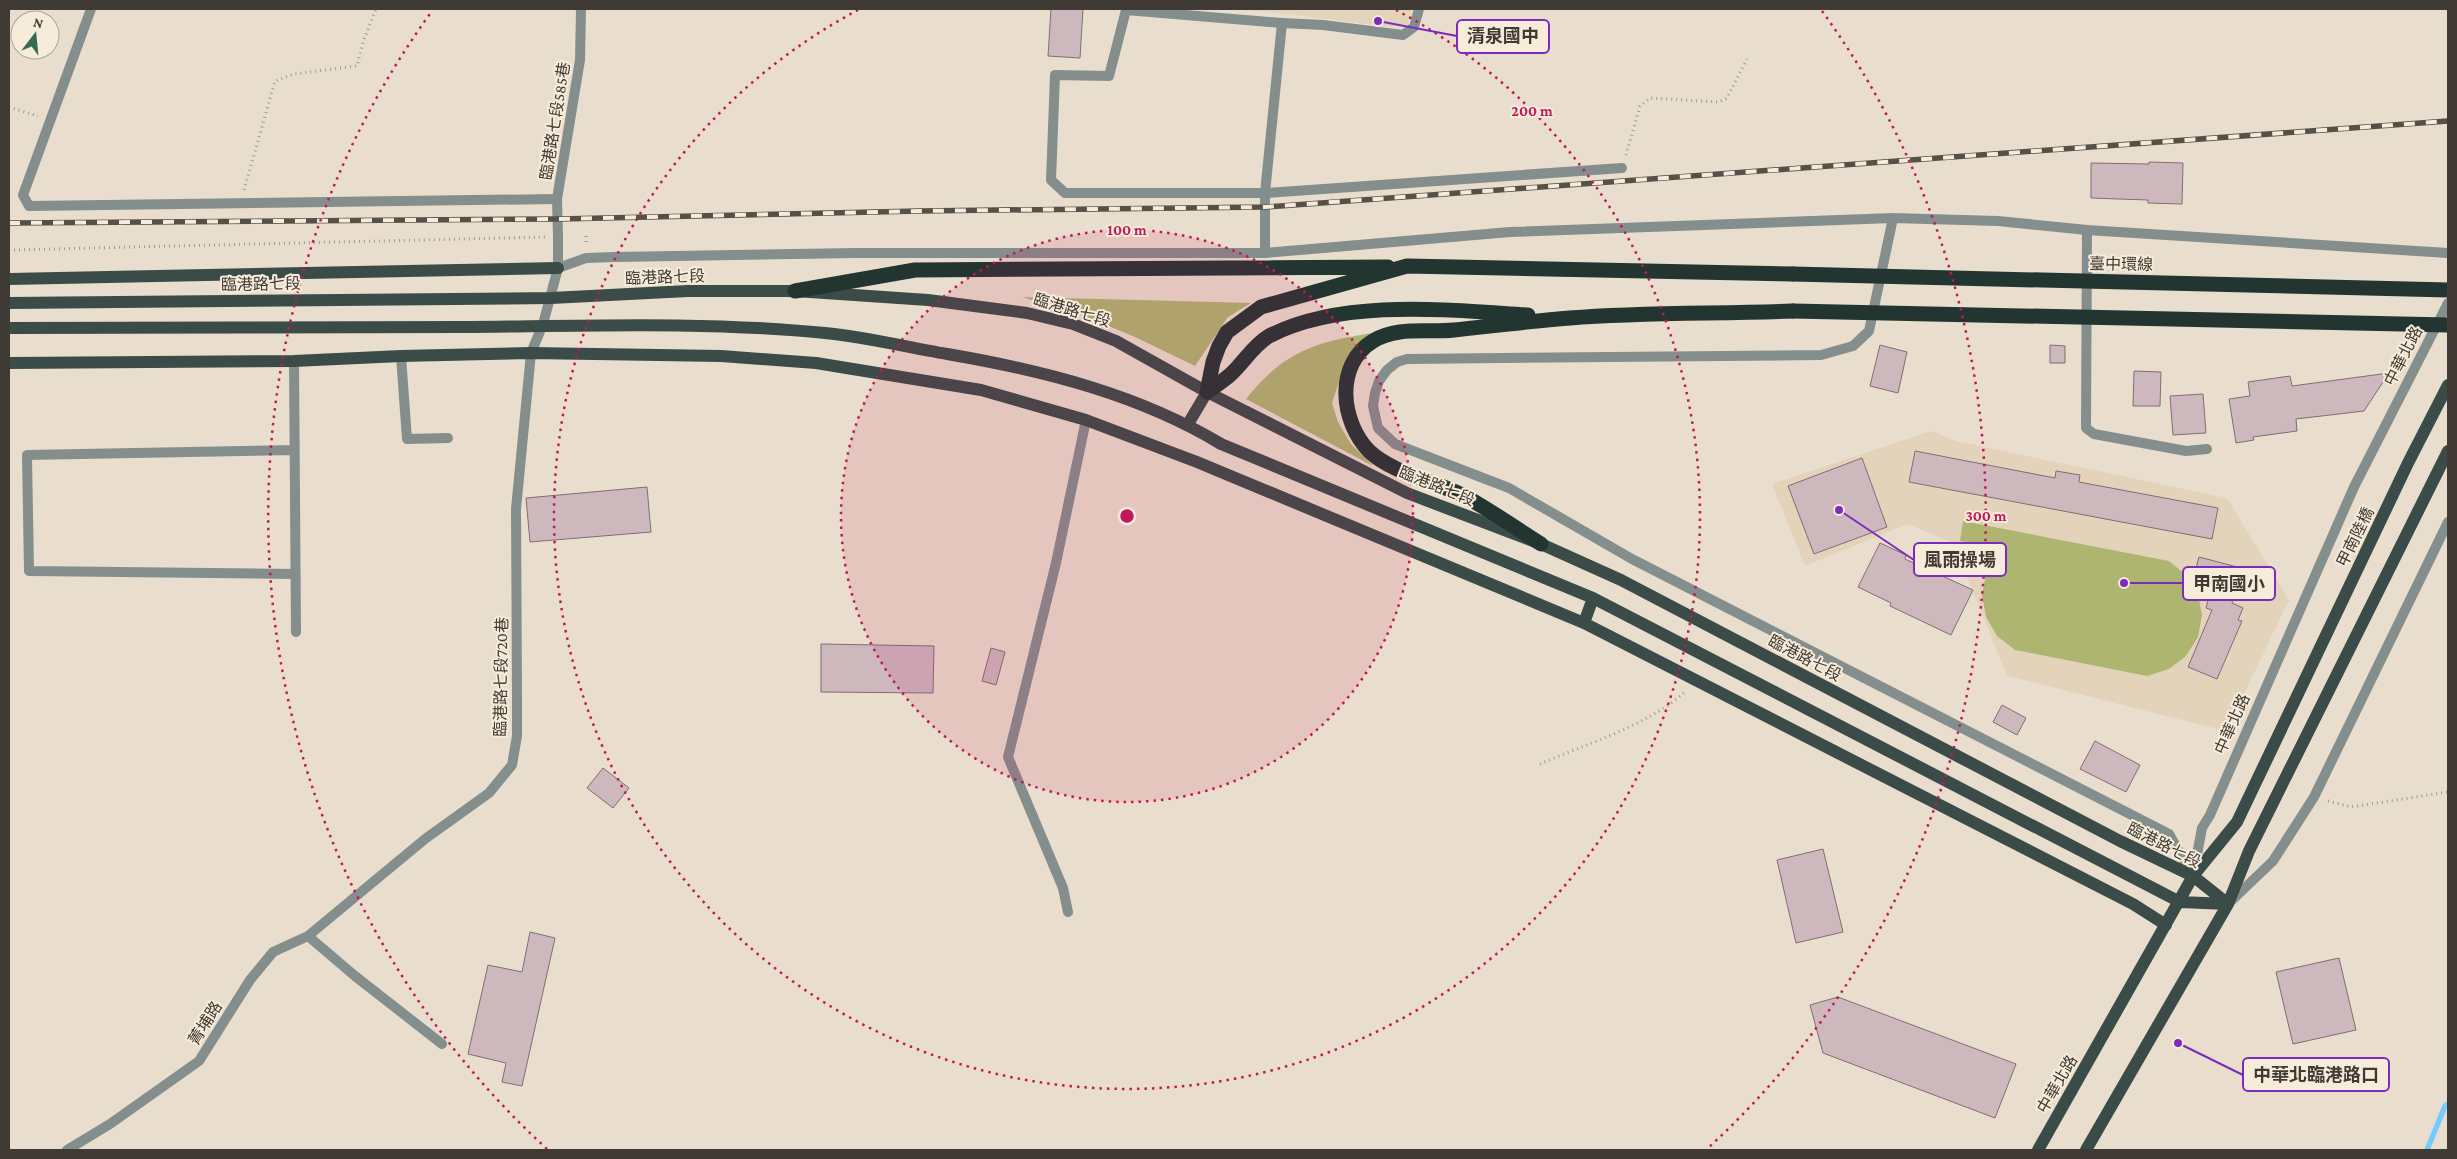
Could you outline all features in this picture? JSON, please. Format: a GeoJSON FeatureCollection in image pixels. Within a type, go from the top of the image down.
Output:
{"type":"FeatureCollection","features":[{"type":"Feature","properties":{"kind":"highway","name":"臺中環線"},"geometry":{"type":"LineString","coordinates":[[795,291],[915,270],[1407,266],[2448,290]]}},
{"type":"Feature","properties":{"kind":"highway"},"geometry":{"type":"LineString","coordinates":[[1207,392],[1218,346],[1227,332],[1261,307],[1407,266]]}},
{"type":"Feature","properties":{"kind":"highway"},"geometry":{"type":"LineString","coordinates":[[1207,392],[1233,373],[1268,337],[1326,317],[1362,312],[1446,310],[1571,318]]}},
{"type":"Feature","properties":{"kind":"highway"},"geometry":{"type":"LineString","coordinates":[[1541,544],[1467,498],[1386,462],[1370,452],[1351,424],[1345,406],[1349,374],[1363,350],[1373,341],[1406,330],[1441,331],[1571,318],[1793,311],[2448,325]]}},
{"type":"Feature","properties":{"kind":"main road","name":"臨港路七段"},"geometry":{"type":"LineString","coordinates":[[9,279],[558,268]]}},
{"type":"Feature","properties":{"kind":"main road","name":"臨港路七段"},"geometry":{"type":"LineString","coordinates":[[9,303],[551,298],[688,291],[795,291],[928,300],[1027,313],[1073,324],[1116,341],[1207,392],[1407,493],[1541,544],[1621,580],[2120,841],[2194,876],[2228,904]]}},
{"type":"Feature","properties":{"kind":"main road"},"geometry":{"type":"LineString","coordinates":[[9,328],[464,327],[543,324],[718,328],[826,333],[992,362],[1076,381],[1188,424],[1221,444],[1593,598],[2180,902],[2228,904]]}},
{"type":"Feature","properties":{"kind":"main road"},"geometry":{"type":"LineString","coordinates":[[9,362],[294,361],[531,353],[721,356],[816,363],[981,390],[1086,420],[1197,462],[1584,623],[2133,904],[2166,925]]}},
{"type":"Feature","properties":{"kind":"main road","name":"甲南陸橋"},"geometry":{"type":"LineString","coordinates":[[2194,876],[2236,822],[2408,463],[2448,384]]}},
{"type":"Feature","properties":{"kind":"main road"},"geometry":{"type":"LineString","coordinates":[[1188,424],[1207,392]]}},
{"type":"Feature","properties":{"kind":"main road"},"geometry":{"type":"LineString","coordinates":[[2086,1150],[2228,904],[2249,851],[2448,451]]}},
{"type":"Feature","properties":{"kind":"main road"},"geometry":{"type":"LineString","coordinates":[[1584,623],[1593,598]]}},
{"type":"Feature","properties":{"kind":"main road","name":"中華北路"},"geometry":{"type":"LineString","coordinates":[[2038,1150],[2194,876]]}},
{"type":"Feature","properties":{"kind":"street"},"geometry":{"type":"LineString","coordinates":[[91,9],[23,195],[29,206],[557,199]]}},
{"type":"Feature","properties":{"kind":"street","name":"臨港路七段585巷"},"geometry":{"type":"LineString","coordinates":[[558,268],[557,199],[580,60],[580,9]]}},
{"type":"Feature","properties":{"kind":"street"},"geometry":{"type":"LineString","coordinates":[[1419,9],[1414,27],[1403,35],[1323,25],[1126,10],[1110,76],[1055,75],[1051,180],[1065,193],[1265,193],[1622,168]]}},
{"type":"Feature","properties":{"kind":"street"},"geometry":{"type":"LineString","coordinates":[[1265,253],[1265,193],[1282,23]]}},
{"type":"Feature","properties":{"kind":"street"},"geometry":{"type":"LineString","coordinates":[[1893,218],[1869,331],[1853,346],[1821,355],[1407,359],[1397,362],[1379,381],[1373,406],[1378,428],[1395,444],[1509,488],[1641,564],[2169,834],[2194,876]]}},
{"type":"Feature","properties":{"kind":"street"},"geometry":{"type":"LineString","coordinates":[[558,268],[586,258],[615,257],[856,253],[1265,253],[1510,232],[1893,218],[1998,221],[2087,230],[2448,253]]}},
{"type":"Feature","properties":{"kind":"street"},"geometry":{"type":"LineString","coordinates":[[2087,230],[2086,428],[2094,434],[2186,451],[2207,449]]}},
{"type":"Feature","properties":{"kind":"street","name":"臨港路七段720巷"},"geometry":{"type":"LineString","coordinates":[[308,936],[425,839],[489,793],[512,765],[516,736],[517,695],[516,509],[531,353],[543,324],[558,268]]}},
{"type":"Feature","properties":{"kind":"street","name":"中華北路"},"geometry":{"type":"LineString","coordinates":[[2194,876],[2202,828],[2210,815],[2354,487],[2448,303]]}},
{"type":"Feature","properties":{"kind":"street"},"geometry":{"type":"LineString","coordinates":[[401,356],[407,439],[448,438]]}},
{"type":"Feature","properties":{"kind":"street"},"geometry":{"type":"LineString","coordinates":[[294,361],[293,450],[296,632]]}},
{"type":"Feature","properties":{"kind":"street"},"geometry":{"type":"LineString","coordinates":[[1068,912],[1063,888],[1008,757],[1056,563],[1086,420]]}},
{"type":"Feature","properties":{"kind":"street"},"geometry":{"type":"LineString","coordinates":[[293,450],[27,455],[28,571],[296,574]]}},
{"type":"Feature","properties":{"kind":"street"},"geometry":{"type":"LineString","coordinates":[[2228,904],[2273,861],[2314,796],[2448,522]]}},
{"type":"Feature","properties":{"kind":"street"},"geometry":{"type":"LineString","coordinates":[[308,936],[442,1044]]}},
{"type":"Feature","properties":{"kind":"street","name":"菁埔路"},"geometry":{"type":"LineString","coordinates":[[67,1150],[110,1124],[199,1060],[250,980],[273,952],[308,936]]}},
{"type":"Feature","properties":{"kind":"path"},"geometry":{"type":"LineString","coordinates":[[240,203],[275,81],[294,74],[357,66],[364,39],[376,9]]}},
{"type":"Feature","properties":{"kind":"path"},"geometry":{"type":"LineString","coordinates":[[1622,168],[1640,106],[1650,98],[1719,102],[1727,98],[1747,59]]}},
{"type":"Feature","properties":{"kind":"path"},"geometry":{"type":"LineString","coordinates":[[9,107],[50,120]]}},
{"type":"Feature","properties":{"kind":"path"},"geometry":{"type":"LineString","coordinates":[[9,250],[558,237]]}},
{"type":"Feature","properties":{"kind":"path"},"geometry":{"type":"LineString","coordinates":[[1540,764],[1626,727],[1672,704],[1697,681]]}},
{"type":"Feature","properties":{"kind":"path"},"geometry":{"type":"LineString","coordinates":[[2314,796],[2351,807],[2448,792]]}},
{"type":"Feature","properties":{"kind":"shaded area"},"geometry":{"type":"Polygon","coordinates":[[[1219,9],[1412,9],[1407,25],[1391,27],[1272,12],[1219,9]]]}},
{"type":"Feature","properties":{"kind":"shaded area"},"geometry":{"type":"Polygon","coordinates":[[[1931,431],[1956,441],[2227,498],[2289,600],[2226,731],[2007,676],[1954,544],[1908,524],[1805,566],[1772,484],[1931,431]]]}},
{"type":"Feature","properties":{"kind":"green space"},"geometry":{"type":"Polygon","coordinates":[[[1022,297],[1251,303],[1228,317],[1195,366],[1135,337],[1082,315],[1022,297]]]}},
{"type":"Feature","properties":{"kind":"green space"},"geometry":{"type":"Polygon","coordinates":[[[1384,331],[1343,370],[1332,403],[1338,422],[1351,444],[1373,466],[1246,399],[1276,368],[1291,357],[1307,349],[1323,343],[1384,331]]]}},
{"type":"Feature","properties":{"kind":"green space"},"geometry":{"type":"Polygon","coordinates":[[[1963,521],[2169,561],[2186,575],[2198,594],[2202,615],[2198,637],[2186,656],[2169,669],[2147,676],[2015,650],[1997,636],[1986,617],[1982,595],[1986,574],[1998,555],[2005,549],[1960,541],[1963,521]]]}},
{"type":"Feature","properties":{"kind":"building"},"geometry":{"type":"Polygon","coordinates":[[[1051,9],[1083,9],[1080,58],[1048,56],[1051,9]]]}},
{"type":"Feature","properties":{"kind":"building"},"geometry":{"type":"Polygon","coordinates":[[[2149,162],[2183,163],[2182,204],[2148,203],[2148,200],[2091,198],[2091,163],[2149,164],[2149,162]]]}},
{"type":"Feature","properties":{"kind":"building"},"geometry":{"type":"Polygon","coordinates":[[[1880,345],[1907,352],[1898,393],[1870,386],[1880,345]]]}},
{"type":"Feature","properties":{"kind":"building"},"geometry":{"type":"Polygon","coordinates":[[[2050,345],[2065,346],[2065,363],[2050,363],[2050,345]]]}},
{"type":"Feature","properties":{"kind":"building"},"geometry":{"type":"Polygon","coordinates":[[[2134,371],[2161,372],[2160,406],[2133,406],[2134,371]]]}},
{"type":"Feature","properties":{"kind":"building"},"geometry":{"type":"Polygon","coordinates":[[[2389,373],[2364,411],[2296,419],[2297,431],[2253,437],[2254,440],[2236,443],[2229,399],[2250,396],[2248,382],[2290,376],[2292,386],[2389,373]]]}},
{"type":"Feature","properties":{"kind":"building"},"geometry":{"type":"Polygon","coordinates":[[[2203,394],[2206,433],[2173,435],[2170,396],[2203,394]]]}},
{"type":"Feature","properties":{"kind":"building"},"geometry":{"type":"Polygon","coordinates":[[[1915,451],[2055,478],[2056,471],[2080,475],[2079,482],[2218,508],[2212,539],[1909,482],[1915,451]]]}},
{"type":"Feature","properties":{"kind":"building"},"geometry":{"type":"Polygon","coordinates":[[[1862,458],[1887,527],[1814,554],[1788,486],[1862,458]]]}},
{"type":"Feature","properties":{"kind":"building"},"geometry":{"type":"Polygon","coordinates":[[[647,487],[651,532],[530,542],[526,498],[647,487]]]}},
{"type":"Feature","properties":{"kind":"building"},"geometry":{"type":"Polygon","coordinates":[[[1880,543],[1906,555],[1905,559],[1973,590],[1951,635],[1890,606],[1891,603],[1858,587],[1880,543]]]}},
{"type":"Feature","properties":{"kind":"building"},"geometry":{"type":"Polygon","coordinates":[[[2199,557],[2241,568],[2232,603],[2243,608],[2238,620],[2242,621],[2217,679],[2188,667],[2212,610],[2206,608],[2214,577],[2195,572],[2199,557]]]}},
{"type":"Feature","properties":{"kind":"building"},"geometry":{"type":"Polygon","coordinates":[[[821,644],[934,646],[933,693],[821,692],[821,644]]]}},
{"type":"Feature","properties":{"kind":"building"},"geometry":{"type":"Polygon","coordinates":[[[991,648],[1005,652],[996,685],[982,681],[991,648]]]}},
{"type":"Feature","properties":{"kind":"building"},"geometry":{"type":"Polygon","coordinates":[[[2002,705],[2026,718],[2017,735],[1993,722],[2002,705]]]}},
{"type":"Feature","properties":{"kind":"building"},"geometry":{"type":"Polygon","coordinates":[[[2095,741],[2140,765],[2126,792],[2080,769],[2095,741]]]}},
{"type":"Feature","properties":{"kind":"building"},"geometry":{"type":"Polygon","coordinates":[[[603,768],[629,788],[613,808],[587,788],[603,768]]]}},
{"type":"Feature","properties":{"kind":"building"},"geometry":{"type":"Polygon","coordinates":[[[1823,849],[1843,932],[1796,943],[1777,860],[1823,849]]]}},
{"type":"Feature","properties":{"kind":"building"},"geometry":{"type":"Polygon","coordinates":[[[530,932],[555,938],[522,1086],[502,1082],[506,1063],[468,1054],[488,965],[522,972],[530,932]]]}},
{"type":"Feature","properties":{"kind":"building"},"geometry":{"type":"Polygon","coordinates":[[[2339,958],[2356,1030],[2293,1044],[2276,972],[2339,958]]]}},
{"type":"Feature","properties":{"kind":"building"},"geometry":{"type":"Polygon","coordinates":[[[1838,997],[2016,1064],[1995,1118],[1823,1053],[1810,1005],[1838,997]]]}},
{"type":"Feature","properties":{"kind":"waterway"},"geometry":{"type":"LineString","coordinates":[[2427,1150],[2445,1106],[2448,1104]]}},
{"type":"Feature","properties":{"kind":"railway"},"geometry":{"type":"LineString","coordinates":[[9,223],[559,219],[919,211],[1265,207],[2448,121]]}},
{"type":"Feature","properties":{"kind":"place","name":"清泉國中"},"geometry":{"type":"Point","coordinates":[1378,21]}},
{"type":"Feature","properties":{"kind":"place","name":"風雨操場"},"geometry":{"type":"Point","coordinates":[1839,510]}},
{"type":"Feature","properties":{"kind":"place","name":"甲南國小"},"geometry":{"type":"Point","coordinates":[2124,583]}},
{"type":"Feature","properties":{"kind":"place","name":"中華北臨港路口"},"geometry":{"type":"Point","coordinates":[2178,1043]}}]}
